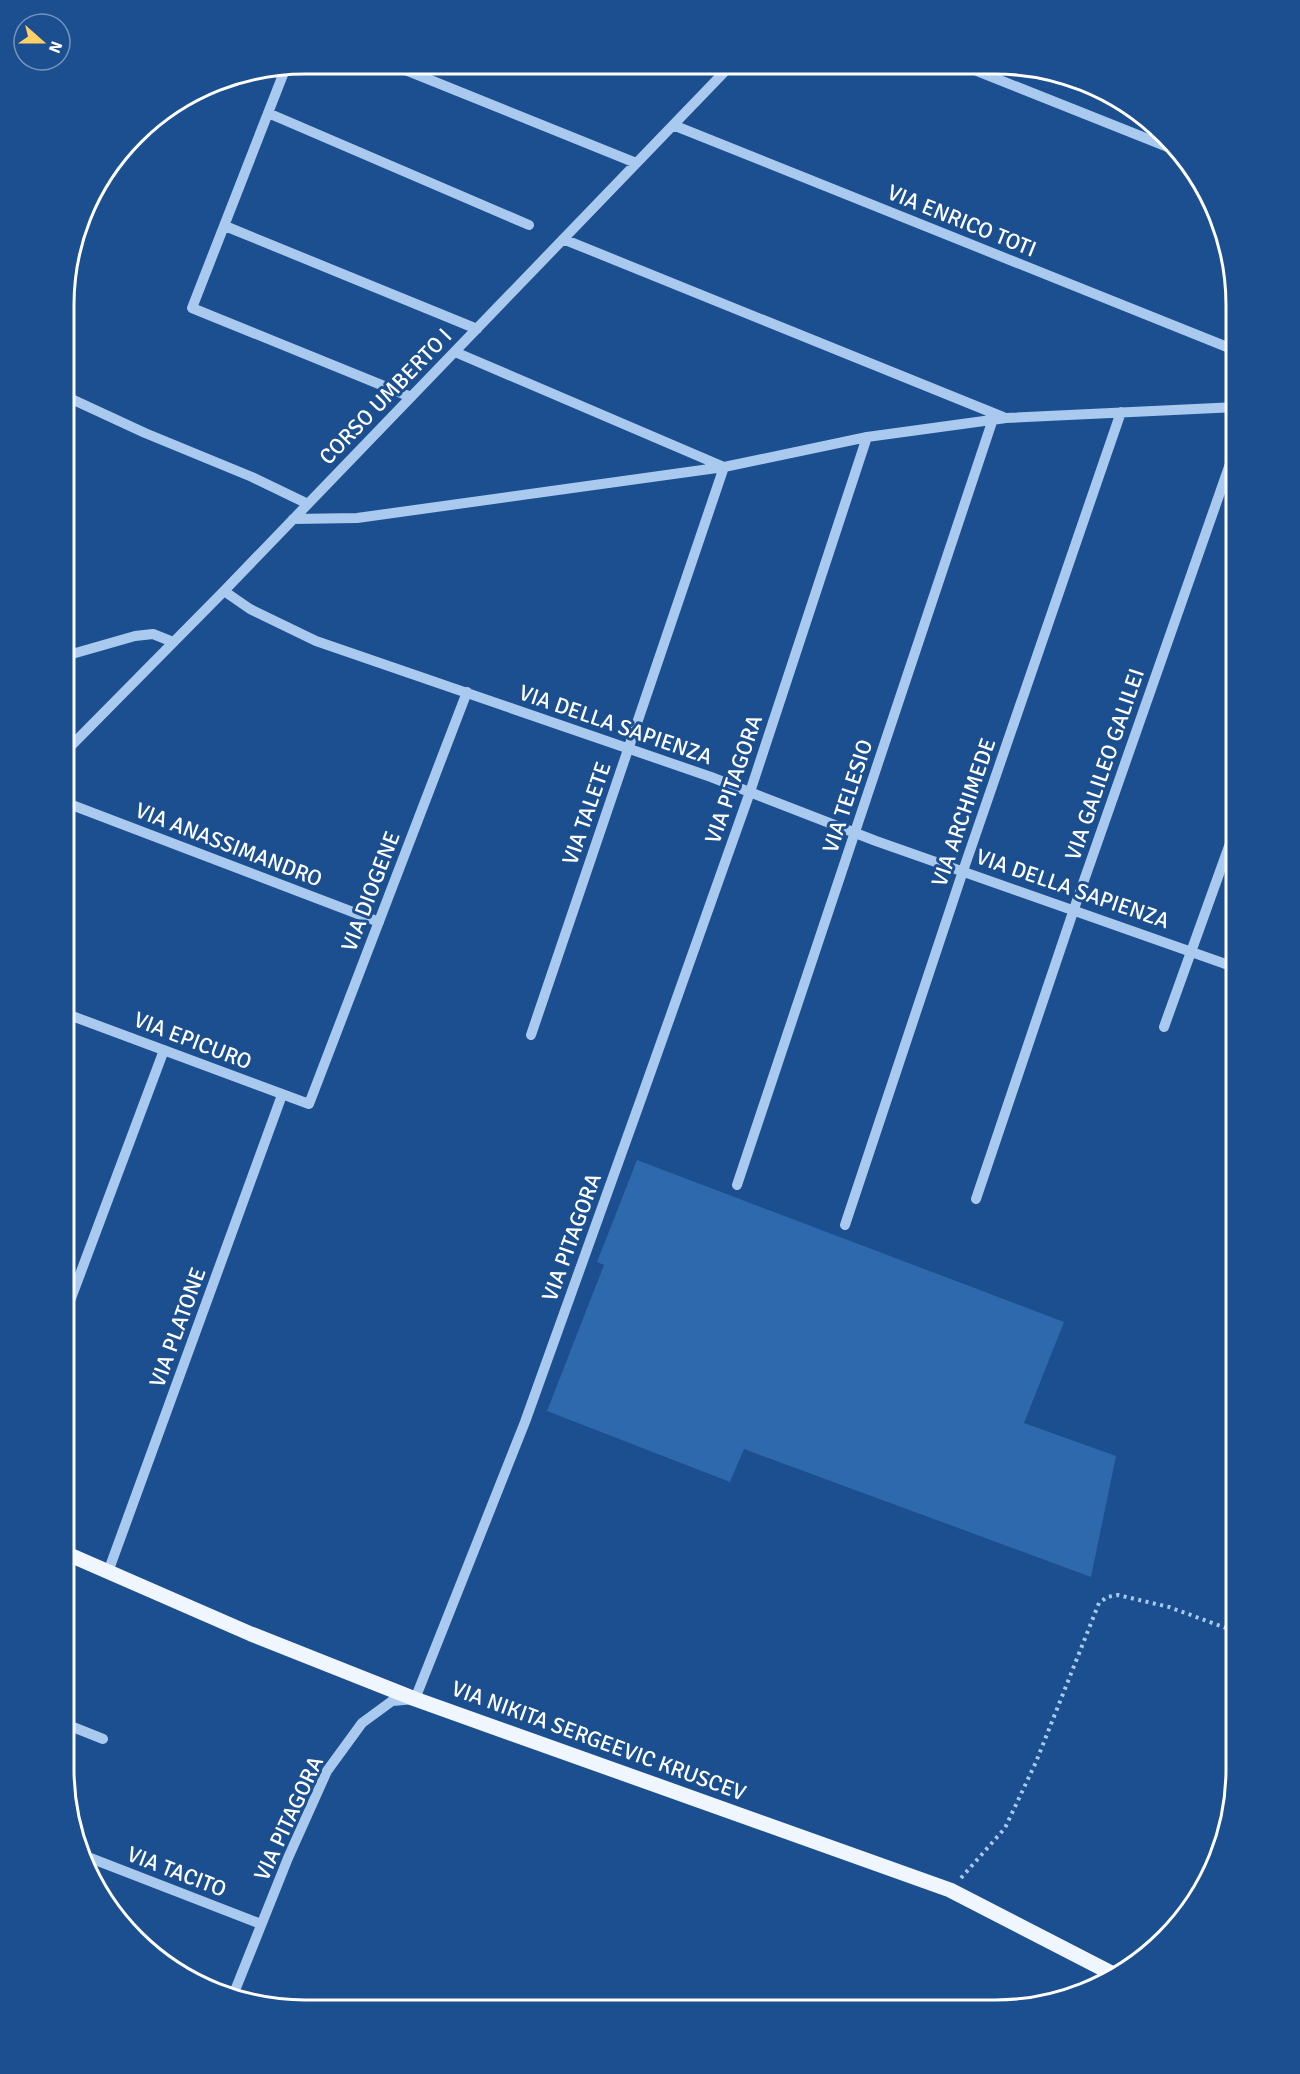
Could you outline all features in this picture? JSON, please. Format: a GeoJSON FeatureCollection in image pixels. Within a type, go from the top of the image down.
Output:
{"type":"FeatureCollection","features":[{"type":"Feature","properties":{"kind":"main road","name":"VIA NIKITA SERGEEVIC KRUSCEV"},"geometry":{"type":"LineString","coordinates":[[74,1557],[251,1634],[415,1698],[950,1890],[1108,1971]]}},
{"type":"Feature","properties":{"kind":"street"},"geometry":{"type":"LineString","coordinates":[[283,74],[192,308],[411,397]]}},
{"type":"Feature","properties":{"kind":"street"},"geometry":{"type":"LineString","coordinates":[[415,74],[636,163]]}},
{"type":"Feature","properties":{"kind":"street","name":"CORSO UMBERTO I"},"geometry":{"type":"LineString","coordinates":[[74,743],[224,591],[722,74]]}},
{"type":"Feature","properties":{"kind":"street"},"geometry":{"type":"LineString","coordinates":[[985,74],[1162,145]]}},
{"type":"Feature","properties":{"kind":"street"},"geometry":{"type":"LineString","coordinates":[[268,113],[529,225]]}},
{"type":"Feature","properties":{"kind":"street","name":"VIA ENRICO TOTI"},"geometry":{"type":"LineString","coordinates":[[673,125],[1226,347]]}},
{"type":"Feature","properties":{"kind":"street"},"geometry":{"type":"LineString","coordinates":[[225,226],[477,329]]}},
{"type":"Feature","properties":{"kind":"street"},"geometry":{"type":"LineString","coordinates":[[563,239],[1006,418]]}},
{"type":"Feature","properties":{"kind":"street"},"geometry":{"type":"LineString","coordinates":[[454,352],[724,467]]}},
{"type":"Feature","properties":{"kind":"street"},"geometry":{"type":"LineString","coordinates":[[74,400],[145,433],[252,477],[308,504]]}},
{"type":"Feature","properties":{"kind":"street"},"geometry":{"type":"LineString","coordinates":[[293,519],[357,518],[724,467],[867,437],[993,419],[1226,407]]}},
{"type":"Feature","properties":{"kind":"street","name":"VIA ARCHIMEDE"},"geometry":{"type":"LineString","coordinates":[[845,1226],[963,871],[1121,412]]}},
{"type":"Feature","properties":{"kind":"street","name":"VIA TELESIO"},"geometry":{"type":"LineString","coordinates":[[737,1185],[993,419]]}},
{"type":"Feature","properties":{"kind":"street","name":"VIA PITAGORA"},"geometry":{"type":"LineString","coordinates":[[235,1990],[288,1858],[327,1771],[362,1723],[392,1701],[415,1698],[525,1422],[750,792],[867,437]]}},
{"type":"Feature","properties":{"kind":"street","name":"VIA TALETE"},"geometry":{"type":"LineString","coordinates":[[531,1035],[724,467]]}},
{"type":"Feature","properties":{"kind":"street","name":"VIA GALILEO GALILEI"},"geometry":{"type":"LineString","coordinates":[[976,1199],[1074,909],[1226,475]]}},
{"type":"Feature","properties":{"kind":"street","name":"VIA DELLA SAPIENZA"},"geometry":{"type":"LineString","coordinates":[[224,591],[250,609],[316,641],[629,749],[1226,964]]}},
{"type":"Feature","properties":{"kind":"street"},"geometry":{"type":"LineString","coordinates":[[74,653],[135,636],[153,634],[173,642]]}},
{"type":"Feature","properties":{"kind":"street","name":"VIA DIOGENE"},"geometry":{"type":"LineString","coordinates":[[309,1104],[467,692]]}},
{"type":"Feature","properties":{"kind":"street","name":"VIA ANASSIMANDRO"},"geometry":{"type":"LineString","coordinates":[[74,806],[379,922]]}},
{"type":"Feature","properties":{"kind":"street"},"geometry":{"type":"LineString","coordinates":[[1164,1027],[1226,855]]}},
{"type":"Feature","properties":{"kind":"street","name":"VIA EPICURO"},"geometry":{"type":"LineString","coordinates":[[74,1017],[309,1104]]}},
{"type":"Feature","properties":{"kind":"street"},"geometry":{"type":"LineString","coordinates":[[74,1290],[164,1050]]}},
{"type":"Feature","properties":{"kind":"street","name":"VIA PLATONE"},"geometry":{"type":"LineString","coordinates":[[108,1572],[282,1095]]}},
{"type":"Feature","properties":{"kind":"street"},"geometry":{"type":"LineString","coordinates":[[74,1727],[103,1738]]}},
{"type":"Feature","properties":{"kind":"street","name":"VIA TACITO"},"geometry":{"type":"LineString","coordinates":[[91,1858],[261,1924]]}},
{"type":"Feature","properties":{"kind":"path"},"geometry":{"type":"LineString","coordinates":[[950,1890],[1005,1828],[1036,1762],[1099,1603],[1107,1597],[1118,1595],[1169,1607],[1226,1628]]}},
{"type":"Feature","properties":{"kind":"shaded area"},"geometry":{"type":"Polygon","coordinates":[[[637,1160],[1064,1322],[1024,1423],[1116,1456],[1091,1577],[744,1449],[730,1482],[547,1411],[604,1265],[597,1262],[637,1160]]]}}]}
